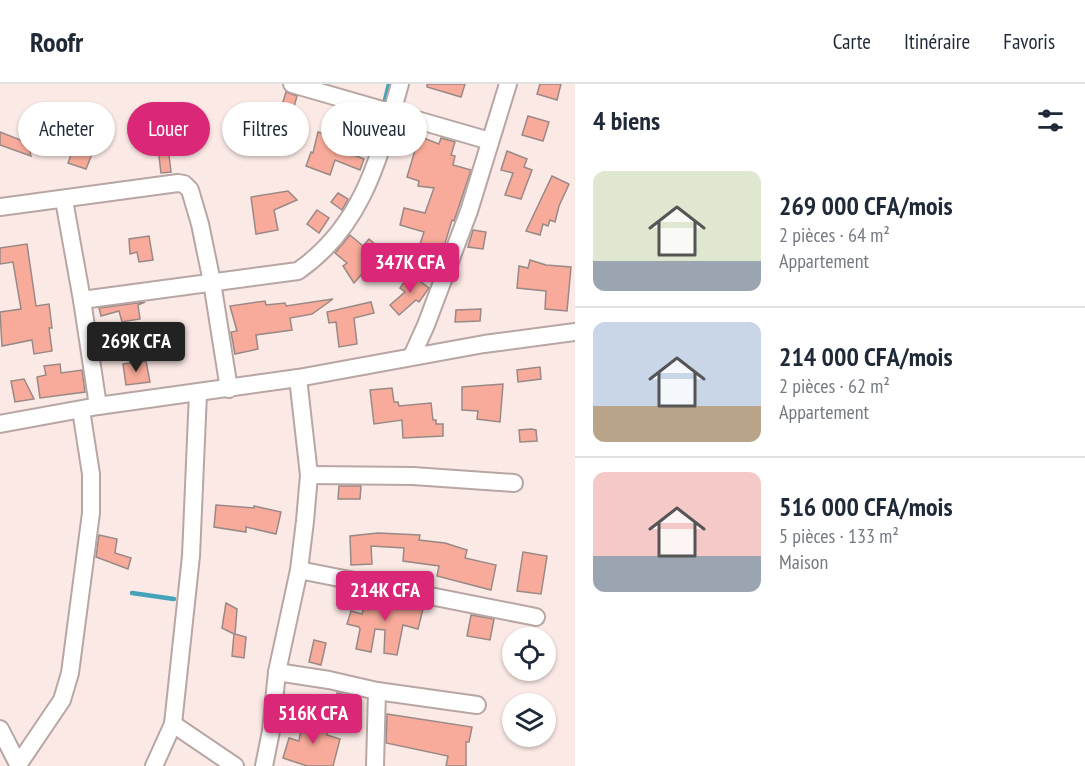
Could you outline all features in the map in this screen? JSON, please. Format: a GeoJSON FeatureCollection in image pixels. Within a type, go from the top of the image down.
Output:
{"type":"FeatureCollection","features":[{"type":"Feature","properties":{"kind":"street"},"geometry":{"type":"LineString","coordinates":[[292,84],[354,102]]}},
{"type":"Feature","properties":{"kind":"street"},"geometry":{"type":"LineString","coordinates":[[395,102],[400,84]]}},
{"type":"Feature","properties":{"kind":"street"},"geometry":{"type":"LineString","coordinates":[[412,356],[469,211],[508,84]]}},
{"type":"Feature","properties":{"kind":"street"},"geometry":{"type":"LineString","coordinates":[[427,123],[490,141]]}},
{"type":"Feature","properties":{"kind":"street"},"geometry":{"type":"LineString","coordinates":[[82,300],[298,271],[319,256],[354,213],[379,156]]}},
{"type":"Feature","properties":{"kind":"street"},"geometry":{"type":"LineString","coordinates":[[0,207],[184,184],[190,190],[200,224],[229,389]]}},
{"type":"Feature","properties":{"kind":"street"},"geometry":{"type":"LineString","coordinates":[[64,200],[98,406]]}},
{"type":"Feature","properties":{"kind":"street"},"geometry":{"type":"LineString","coordinates":[[0,421],[229,389],[484,344],[575,332]]}},
{"type":"Feature","properties":{"kind":"street"},"geometry":{"type":"LineString","coordinates":[[264,766],[271,730],[277,672],[299,570],[305,521],[309,475],[298,378]]}},
{"type":"Feature","properties":{"kind":"street"},"geometry":{"type":"LineString","coordinates":[[154,766],[173,724],[191,556],[198,393]]}},
{"type":"Feature","properties":{"kind":"street"},"geometry":{"type":"LineString","coordinates":[[0,729],[19,766],[62,700],[70,673],[91,513],[91,474],[81,410]]}},
{"type":"Feature","properties":{"kind":"street"},"geometry":{"type":"LineString","coordinates":[[309,475],[412,476],[514,483]]}},
{"type":"Feature","properties":{"kind":"street"},"geometry":{"type":"LineString","coordinates":[[299,570],[536,617]]}},
{"type":"Feature","properties":{"kind":"street"},"geometry":{"type":"LineString","coordinates":[[277,672],[329,680],[377,691],[477,705]]}},
{"type":"Feature","properties":{"kind":"street"},"geometry":{"type":"LineString","coordinates":[[375,766],[377,691]]}},
{"type":"Feature","properties":{"kind":"street"},"geometry":{"type":"LineString","coordinates":[[173,724],[236,766]]}},
{"type":"Feature","properties":{"kind":"building"},"geometry":{"type":"Polygon","coordinates":[[[427,84],[465,84],[461,97],[427,87],[427,84]]]}},
{"type":"Feature","properties":{"kind":"building"},"geometry":{"type":"Polygon","coordinates":[[[540,84],[561,84],[557,100],[537,94],[540,84]]]}},
{"type":"Feature","properties":{"kind":"building"},"geometry":{"type":"Polygon","coordinates":[[[286,92],[297,96],[295,102],[283,102],[286,92]]]}},
{"type":"Feature","properties":{"kind":"building"},"geometry":{"type":"Polygon","coordinates":[[[528,116],[549,122],[543,141],[522,135],[528,116]]]}},
{"type":"Feature","properties":{"kind":"building"},"geometry":{"type":"Polygon","coordinates":[[[0,132],[18,139],[18,151],[0,145],[0,132]]]}},
{"type":"Feature","properties":{"kind":"building"},"geometry":{"type":"Polygon","coordinates":[[[318,132],[321,133],[321,156],[356,156],[364,159],[360,170],[335,160],[330,175],[306,166],[311,152],[313,153],[318,132]]]}},
{"type":"Feature","properties":{"kind":"building"},"geometry":{"type":"Polygon","coordinates":[[[441,138],[455,142],[451,155],[455,156],[453,165],[471,170],[443,250],[420,244],[424,232],[400,225],[404,208],[425,213],[434,188],[418,186],[419,181],[407,177],[413,156],[427,156],[427,139],[439,144],[441,138]]]}},
{"type":"Feature","properties":{"kind":"building"},"geometry":{"type":"Polygon","coordinates":[[[507,151],[527,159],[524,167],[532,170],[521,199],[505,195],[513,173],[501,170],[507,151]]]}},
{"type":"Feature","properties":{"kind":"building"},"geometry":{"type":"Polygon","coordinates":[[[71,156],[91,156],[86,169],[68,163],[71,156]]]}},
{"type":"Feature","properties":{"kind":"building"},"geometry":{"type":"Polygon","coordinates":[[[159,156],[169,156],[171,172],[161,173],[159,156]]]}},
{"type":"Feature","properties":{"kind":"building"},"geometry":{"type":"Polygon","coordinates":[[[552,176],[569,184],[555,222],[550,220],[548,226],[543,224],[540,235],[526,231],[552,176]]]}},
{"type":"Feature","properties":{"kind":"building"},"geometry":{"type":"Polygon","coordinates":[[[288,191],[297,200],[274,210],[278,230],[256,234],[251,197],[288,191]]]}},
{"type":"Feature","properties":{"kind":"building"},"geometry":{"type":"Polygon","coordinates":[[[338,193],[348,199],[342,210],[331,202],[338,193]]]}},
{"type":"Feature","properties":{"kind":"building"},"geometry":{"type":"Polygon","coordinates":[[[317,210],[329,218],[319,233],[307,224],[317,210]]]}},
{"type":"Feature","properties":{"kind":"building"},"geometry":{"type":"Polygon","coordinates":[[[473,230],[486,232],[483,249],[468,247],[473,230]]]}},
{"type":"Feature","properties":{"kind":"building"},"geometry":{"type":"Polygon","coordinates":[[[350,235],[363,246],[369,239],[382,250],[363,272],[365,278],[361,275],[354,283],[343,266],[347,263],[335,253],[350,235]]]}},
{"type":"Feature","properties":{"kind":"building"},"geometry":{"type":"Polygon","coordinates":[[[149,236],[153,260],[139,262],[137,252],[130,254],[129,239],[149,236]]]}},
{"type":"Feature","properties":{"kind":"building"},"geometry":{"type":"Polygon","coordinates":[[[27,244],[36,306],[49,304],[52,328],[49,328],[52,351],[34,354],[32,340],[2,346],[0,312],[21,309],[13,262],[0,264],[0,248],[27,244]]]}},
{"type":"Feature","properties":{"kind":"building"},"geometry":{"type":"Polygon","coordinates":[[[530,260],[546,265],[571,267],[567,311],[545,309],[546,291],[517,288],[519,266],[528,268],[530,260]]]}},
{"type":"Feature","properties":{"kind":"building"},"geometry":{"type":"Polygon","coordinates":[[[410,274],[429,288],[419,302],[416,300],[399,315],[390,305],[405,292],[400,288],[410,274]]]}},
{"type":"Feature","properties":{"kind":"building"},"geometry":{"type":"Polygon","coordinates":[[[333,299],[312,314],[290,318],[292,330],[256,335],[258,349],[235,354],[231,332],[237,331],[230,306],[265,301],[266,305],[285,303],[286,306],[333,299]]]}},
{"type":"Feature","properties":{"kind":"building"},"geometry":{"type":"Polygon","coordinates":[[[145,302],[138,305],[140,319],[122,322],[119,311],[101,316],[99,308],[145,302]]]}},
{"type":"Feature","properties":{"kind":"building"},"geometry":{"type":"Polygon","coordinates":[[[371,302],[374,313],[354,318],[357,344],[339,347],[336,322],[329,323],[327,312],[371,302]]]}},
{"type":"Feature","properties":{"kind":"building"},"geometry":{"type":"Polygon","coordinates":[[[481,309],[480,321],[455,322],[456,310],[481,309]]]}},
{"type":"Feature","properties":{"kind":"building"},"geometry":{"type":"Polygon","coordinates":[[[169,336],[171,351],[145,354],[143,340],[169,336]]]}},
{"type":"Feature","properties":{"kind":"building"},"geometry":{"type":"Polygon","coordinates":[[[146,361],[150,382],[126,385],[123,364],[146,361]]]}},
{"type":"Feature","properties":{"kind":"building"},"geometry":{"type":"Polygon","coordinates":[[[60,364],[61,373],[82,370],[85,392],[40,398],[37,377],[46,375],[44,366],[60,364]]]}},
{"type":"Feature","properties":{"kind":"building"},"geometry":{"type":"Polygon","coordinates":[[[540,367],[541,379],[518,382],[517,370],[540,367]]]}},
{"type":"Feature","properties":{"kind":"building"},"geometry":{"type":"Polygon","coordinates":[[[24,379],[34,399],[15,402],[11,381],[24,379]]]}},
{"type":"Feature","properties":{"kind":"building"},"geometry":{"type":"Polygon","coordinates":[[[503,384],[500,422],[477,419],[478,411],[462,410],[462,387],[503,384]]]}},
{"type":"Feature","properties":{"kind":"building"},"geometry":{"type":"Polygon","coordinates":[[[392,388],[394,402],[398,402],[399,406],[431,403],[433,420],[436,420],[436,424],[443,424],[443,436],[403,438],[402,420],[374,424],[370,390],[392,388]]]}},
{"type":"Feature","properties":{"kind":"building"},"geometry":{"type":"Polygon","coordinates":[[[519,430],[536,430],[537,441],[520,442],[519,430]]]}},
{"type":"Feature","properties":{"kind":"building"},"geometry":{"type":"Polygon","coordinates":[[[339,486],[361,486],[360,499],[338,499],[339,486]]]}},
{"type":"Feature","properties":{"kind":"building"},"geometry":{"type":"Polygon","coordinates":[[[216,505],[254,508],[254,506],[281,512],[276,534],[246,527],[246,532],[214,527],[216,505]]]}},
{"type":"Feature","properties":{"kind":"building"},"geometry":{"type":"Polygon","coordinates":[[[378,533],[420,535],[419,540],[445,543],[467,550],[465,558],[496,565],[491,590],[437,576],[439,566],[403,561],[404,548],[371,546],[372,564],[351,565],[350,536],[378,533]]]}},
{"type":"Feature","properties":{"kind":"building"},"geometry":{"type":"Polygon","coordinates":[[[99,535],[117,539],[115,553],[131,558],[128,569],[96,557],[99,535]]]}},
{"type":"Feature","properties":{"kind":"building"},"geometry":{"type":"Polygon","coordinates":[[[523,552],[547,556],[541,594],[517,591],[523,552]]]}},
{"type":"Feature","properties":{"kind":"building"},"geometry":{"type":"Polygon","coordinates":[[[367,596],[390,603],[391,599],[424,605],[418,629],[403,625],[397,655],[384,653],[385,630],[375,629],[371,652],[356,649],[360,629],[347,624],[351,611],[362,614],[367,596]]]}},
{"type":"Feature","properties":{"kind":"building"},"geometry":{"type":"Polygon","coordinates":[[[226,603],[237,609],[235,634],[246,637],[244,658],[232,656],[234,634],[222,628],[226,603]]]}},
{"type":"Feature","properties":{"kind":"building"},"geometry":{"type":"Polygon","coordinates":[[[471,615],[494,619],[490,640],[467,636],[471,615]]]}},
{"type":"Feature","properties":{"kind":"building"},"geometry":{"type":"Polygon","coordinates":[[[314,640],[326,643],[321,665],[309,662],[314,640]]]}},
{"type":"Feature","properties":{"kind":"building"},"geometry":{"type":"Polygon","coordinates":[[[337,693],[351,696],[347,710],[335,708],[337,693]]]}},
{"type":"Feature","properties":{"kind":"building"},"geometry":{"type":"Polygon","coordinates":[[[387,714],[472,727],[469,742],[466,742],[466,766],[446,766],[448,756],[386,743],[387,714]]]}},
{"type":"Feature","properties":{"kind":"building"},"geometry":{"type":"Polygon","coordinates":[[[303,718],[330,723],[327,735],[340,739],[333,766],[307,766],[283,758],[289,738],[299,741],[303,718]]]}},
{"type":"Feature","properties":{"kind":"waterway"},"geometry":{"type":"LineString","coordinates":[[384,102],[389,84]]}},
{"type":"Feature","properties":{"kind":"waterway"},"geometry":{"type":"LineString","coordinates":[[132,593],[174,599]]}}]}
